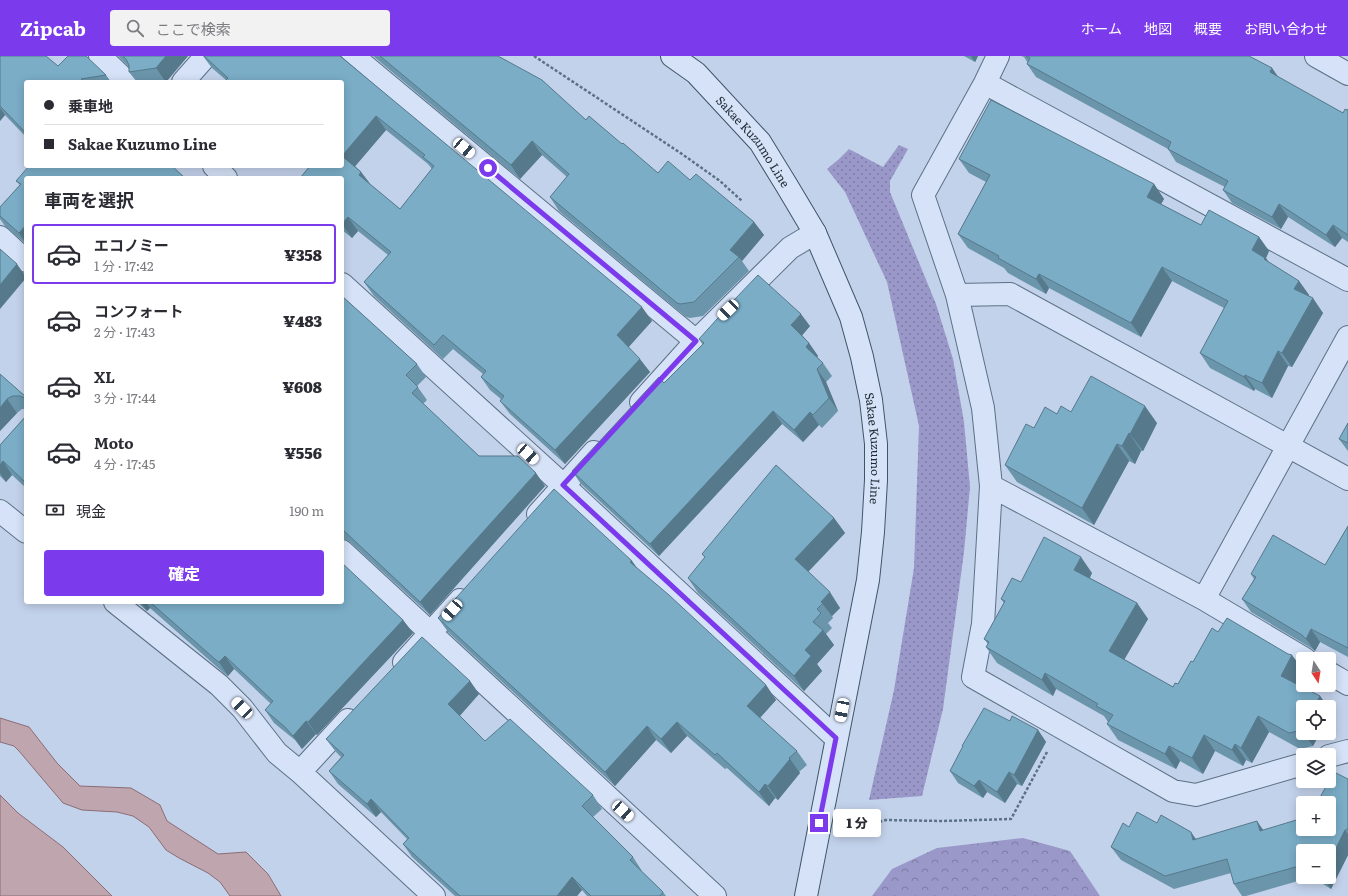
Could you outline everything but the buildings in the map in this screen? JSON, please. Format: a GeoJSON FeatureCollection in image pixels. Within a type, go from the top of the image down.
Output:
{"type":"FeatureCollection","features":[{"type":"Feature","properties":{"kind":"street"},"geometry":{"type":"LineString","coordinates":[[100,56],[125,80]]}},
{"type":"Feature","properties":{"kind":"street"},"geometry":{"type":"LineString","coordinates":[[185,80],[206,56]]}},
{"type":"Feature","properties":{"kind":"street"},"geometry":{"type":"LineString","coordinates":[[353,56],[696,341]]}},
{"type":"Feature","properties":{"kind":"street","name":"Sakae Kuzumo Line"},"geometry":{"type":"LineString","coordinates":[[672,56],[696,73],[760,142],[815,233],[851,317],[871,400],[876,444],[873,532],[868,580],[806,896]]}},
{"type":"Feature","properties":{"kind":"street"},"geometry":{"type":"LineString","coordinates":[[998,56],[985,83],[923,195],[957,295],[983,408],[991,486],[983,624],[973,677],[1173,791],[1196,795],[1296,766]]}},
{"type":"Feature","properties":{"kind":"street"},"geometry":{"type":"LineString","coordinates":[[1316,56],[1348,74]]}},
{"type":"Feature","properties":{"kind":"street"},"geometry":{"type":"LineString","coordinates":[[985,83],[1348,280]]}},
{"type":"Feature","properties":{"kind":"street"},"geometry":{"type":"LineString","coordinates":[[216,168],[224,176]]}},
{"type":"Feature","properties":{"kind":"street"},"geometry":{"type":"LineString","coordinates":[[627,416],[696,341],[790,248],[815,233]]}},
{"type":"Feature","properties":{"kind":"street"},"geometry":{"type":"LineString","coordinates":[[0,237],[24,259]]}},
{"type":"Feature","properties":{"kind":"street"},"geometry":{"type":"LineString","coordinates":[[344,286],[563,485],[836,738]]}},
{"type":"Feature","properties":{"kind":"street"},"geometry":{"type":"LineString","coordinates":[[957,295],[1010,294],[1348,479]]}},
{"type":"Feature","properties":{"kind":"street"},"geometry":{"type":"LineString","coordinates":[[1204,599],[1348,337]]}},
{"type":"Feature","properties":{"kind":"street"},"geometry":{"type":"LineString","coordinates":[[526,526],[606,439]]}},
{"type":"Feature","properties":{"kind":"street"},"geometry":{"type":"LineString","coordinates":[[991,486],[1204,599],[1296,654]]}},
{"type":"Feature","properties":{"kind":"street"},"geometry":{"type":"LineString","coordinates":[[0,511],[24,530]]}},
{"type":"Feature","properties":{"kind":"street"},"geometry":{"type":"LineString","coordinates":[[344,553],[715,896]]}},
{"type":"Feature","properties":{"kind":"street"},"geometry":{"type":"LineString","coordinates":[[393,673],[474,585]]}},
{"type":"Feature","properties":{"kind":"street"},"geometry":{"type":"LineString","coordinates":[[118,604],[219,685],[242,708],[277,753],[300,772],[434,896]]}},
{"type":"Feature","properties":{"kind":"street"},"geometry":{"type":"LineString","coordinates":[[1336,677],[1348,684]]}},
{"type":"Feature","properties":{"kind":"street"},"geometry":{"type":"LineString","coordinates":[[300,772],[360,708]]}},
{"type":"Feature","properties":{"kind":"street"},"geometry":{"type":"LineString","coordinates":[[1336,754],[1348,751]]}},
{"type":"Feature","properties":{"kind":"path"},"geometry":{"type":"LineString","coordinates":[[534,56],[682,154],[720,181],[742,201]]}},
{"type":"Feature","properties":{"kind":"path"},"geometry":{"type":"LineString","coordinates":[[860,827],[886,820],[942,821],[1010,819],[1061,727]]}},
{"type":"Feature","properties":{"kind":"green space"},"geometry":{"type":"Polygon","coordinates":[[[899,145],[908,149],[890,181],[890,192],[936,304],[953,359],[964,422],[970,487],[964,552],[943,709],[922,796],[869,800],[894,690],[914,568],[919,426],[887,282],[845,192],[827,169],[849,149],[883,167],[899,145]]]}},
{"type":"Feature","properties":{"kind":"green space"},"geometry":{"type":"Polygon","coordinates":[[[1023,838],[1070,851],[1100,896],[872,896],[892,869],[937,848],[1023,838]]]}},
{"type":"Feature","properties":{"kind":"shaded area"},"geometry":{"type":"Polygon","coordinates":[[[0,718],[29,727],[57,763],[80,786],[131,788],[160,805],[167,821],[218,854],[246,852],[268,874],[281,896],[230,896],[220,882],[208,873],[166,850],[149,827],[133,816],[117,812],[82,810],[63,803],[14,746],[0,742],[0,718]]]}},
{"type":"Feature","properties":{"kind":"shaded area"},"geometry":{"type":"Polygon","coordinates":[[[0,795],[18,813],[63,847],[112,896],[0,896],[0,795]]]}},
{"type":"Feature","properties":{"kind":"route"},"geometry":{"type":"LineString","coordinates":[[488,168],[696,341],[563,485],[836,738],[819,823]]}}]}
